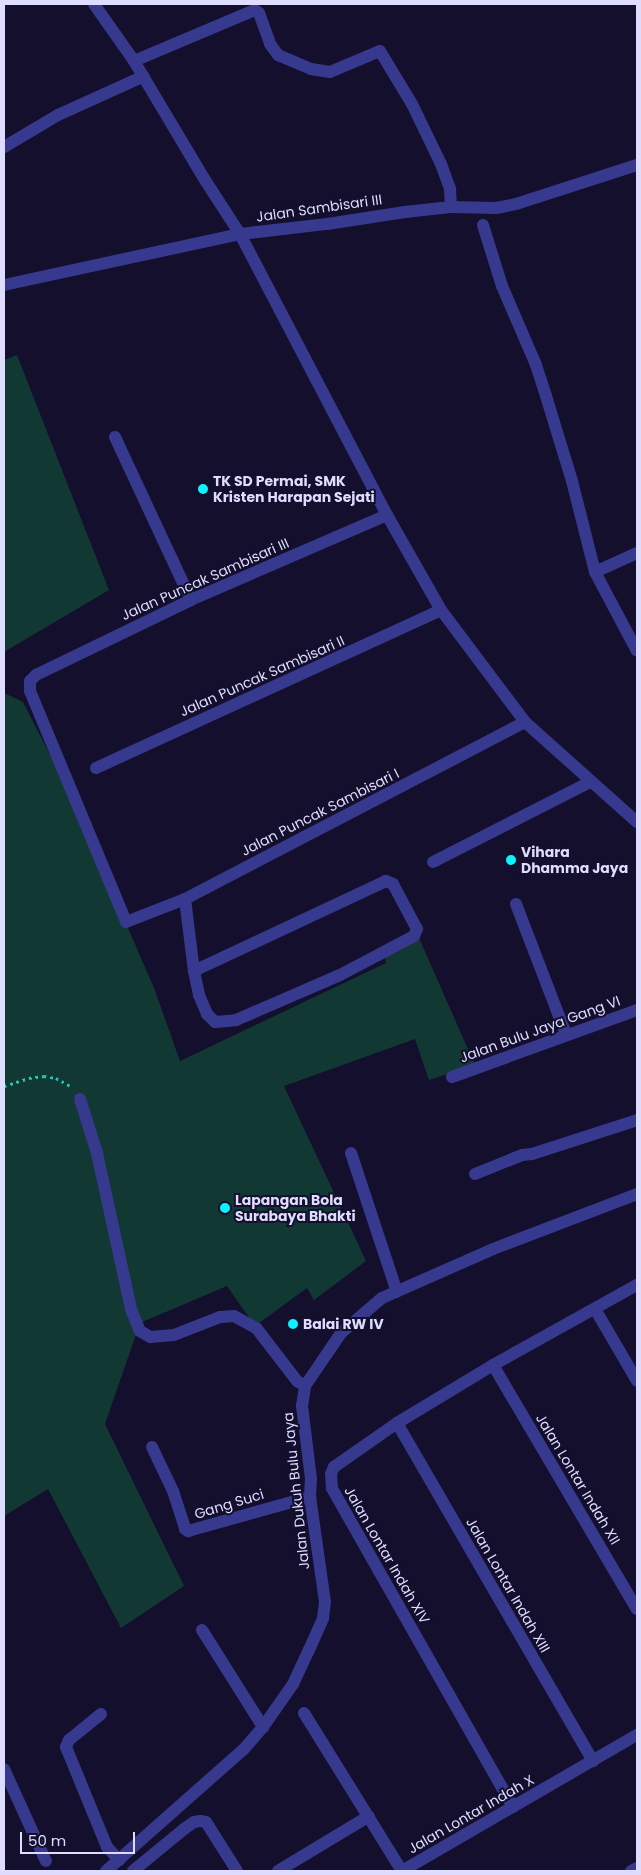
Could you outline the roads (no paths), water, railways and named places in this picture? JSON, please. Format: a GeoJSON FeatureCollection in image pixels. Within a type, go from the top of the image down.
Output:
{"type":"FeatureCollection","features":[{"type":"Feature","properties":{"kind":"street"},"geometry":{"type":"LineString","coordinates":[[94,4],[144,76],[205,180],[240,234],[387,515],[441,610],[525,722],[637,822]]}},
{"type":"Feature","properties":{"kind":"street"},"geometry":{"type":"LineString","coordinates":[[134,61],[255,10],[259,13],[270,44],[278,55],[311,69],[330,72],[380,52],[412,104],[441,164],[450,189],[450,207]]}},
{"type":"Feature","properties":{"kind":"street"},"geometry":{"type":"LineString","coordinates":[[4,147],[58,115],[144,76]]}},
{"type":"Feature","properties":{"kind":"street","name":"Jalan Sambisari III"},"geometry":{"type":"LineString","coordinates":[[4,285],[240,234],[450,207],[496,208],[516,204],[637,165]]}},
{"type":"Feature","properties":{"kind":"street"},"geometry":{"type":"LineString","coordinates":[[482,225],[502,286],[536,365],[572,481],[595,572],[637,651]]}},
{"type":"Feature","properties":{"kind":"street"},"geometry":{"type":"LineString","coordinates":[[115,437],[191,600]]}},
{"type":"Feature","properties":{"kind":"street","name":"Jalan Puncak Sambisari III"},"geometry":{"type":"LineString","coordinates":[[126,922],[30,692],[30,680],[36,675],[191,600],[387,515]]}},
{"type":"Feature","properties":{"kind":"street"},"geometry":{"type":"LineString","coordinates":[[595,572],[637,553]]}},
{"type":"Feature","properties":{"kind":"street","name":"Jalan Puncak Sambisari II"},"geometry":{"type":"LineString","coordinates":[[96,768],[441,610]]}},
{"type":"Feature","properties":{"kind":"street","name":"Jalan Puncak Sambisari I"},"geometry":{"type":"LineString","coordinates":[[126,922],[185,899],[525,722]]}},
{"type":"Feature","properties":{"kind":"street"},"geometry":{"type":"LineString","coordinates":[[433,862],[590,782]]}},
{"type":"Feature","properties":{"kind":"street"},"geometry":{"type":"LineString","coordinates":[[185,899],[194,971],[199,995],[207,1014],[215,1022],[223,1023],[236,1020],[340,974],[414,936],[417,929],[392,884],[386,881],[194,971]]}},
{"type":"Feature","properties":{"kind":"street"},"geometry":{"type":"LineString","coordinates":[[516,904],[566,1034]]}},
{"type":"Feature","properties":{"kind":"street","name":"Jalan Bulu Jaya Gang VI"},"geometry":{"type":"LineString","coordinates":[[452,1077],[566,1034],[637,1010]]}},
{"type":"Feature","properties":{"kind":"street"},"geometry":{"type":"LineString","coordinates":[[80,1099],[97,1153],[131,1309],[140,1330],[150,1337],[174,1335],[220,1317],[234,1316],[257,1329],[297,1381],[305,1386]]}},
{"type":"Feature","properties":{"kind":"street"},"geometry":{"type":"LineString","coordinates":[[475,1174],[522,1155],[532,1154],[637,1120]]}},
{"type":"Feature","properties":{"kind":"street"},"geometry":{"type":"LineString","coordinates":[[351,1153],[397,1292]]}},
{"type":"Feature","properties":{"kind":"street","name":"Jalan Dukuh Bulu Jaya"},"geometry":{"type":"LineString","coordinates":[[106,1871],[199,1791],[243,1750],[263,1727],[294,1684],[325,1610],[310,1497],[311,1479],[302,1406],[305,1386],[341,1332],[382,1298],[493,1249],[637,1194]]}},
{"type":"Feature","properties":{"kind":"street","name":"Jalan Lontar Indah XIV"},"geometry":{"type":"LineString","coordinates":[[513,1807],[332,1488],[330,1474],[334,1467],[397,1423],[493,1365],[637,1285]]}},
{"type":"Feature","properties":{"kind":"street"},"geometry":{"type":"LineString","coordinates":[[596,1309],[637,1381]]}},
{"type":"Feature","properties":{"kind":"street","name":"Jalan Lontar Indah XII"},"geometry":{"type":"LineString","coordinates":[[493,1365],[637,1609]]}},
{"type":"Feature","properties":{"kind":"street","name":"Jalan Lontar Indah XIII"},"geometry":{"type":"LineString","coordinates":[[397,1423],[593,1761]]}},
{"type":"Feature","properties":{"kind":"street","name":"Gang Suci"},"geometry":{"type":"LineString","coordinates":[[152,1447],[173,1491],[188,1531],[310,1497]]}},
{"type":"Feature","properties":{"kind":"street"},"geometry":{"type":"LineString","coordinates":[[202,1630],[263,1727]]}},
{"type":"Feature","properties":{"kind":"street","name":"Jalan Lontar Indah X"},"geometry":{"type":"LineString","coordinates":[[304,1713],[402,1871],[637,1735]]}},
{"type":"Feature","properties":{"kind":"street"},"geometry":{"type":"LineString","coordinates":[[101,1714],[70,1740],[66,1747],[107,1847],[119,1860]]}},
{"type":"Feature","properties":{"kind":"street"},"geometry":{"type":"LineString","coordinates":[[4,1769],[46,1861]]}},
{"type":"Feature","properties":{"kind":"street"},"geometry":{"type":"LineString","coordinates":[[278,1871],[369,1816]]}},
{"type":"Feature","properties":{"kind":"street"},"geometry":{"type":"LineString","coordinates":[[133,1871],[194,1822],[206,1822],[237,1871]]}},
{"type":"Feature","properties":{"kind":"street"},"geometry":{"type":"LineString","coordinates":[[631,1871],[637,1868]]}},
{"type":"Feature","properties":{"kind":"place","name":"TK SD Permai, SMK Kristen Harapan Sejati"},"geometry":{"type":"Point","coordinates":[203,489]}},
{"type":"Feature","properties":{"kind":"place","name":"Vihara Dhamma Jaya"},"geometry":{"type":"Point","coordinates":[511,860]}},
{"type":"Feature","properties":{"kind":"place","name":"Lapangan Bola Surabaya Bhakti"},"geometry":{"type":"Point","coordinates":[225,1208]}},
{"type":"Feature","properties":{"kind":"place","name":"Balai RW IV"},"geometry":{"type":"Point","coordinates":[293,1324]}}]}
